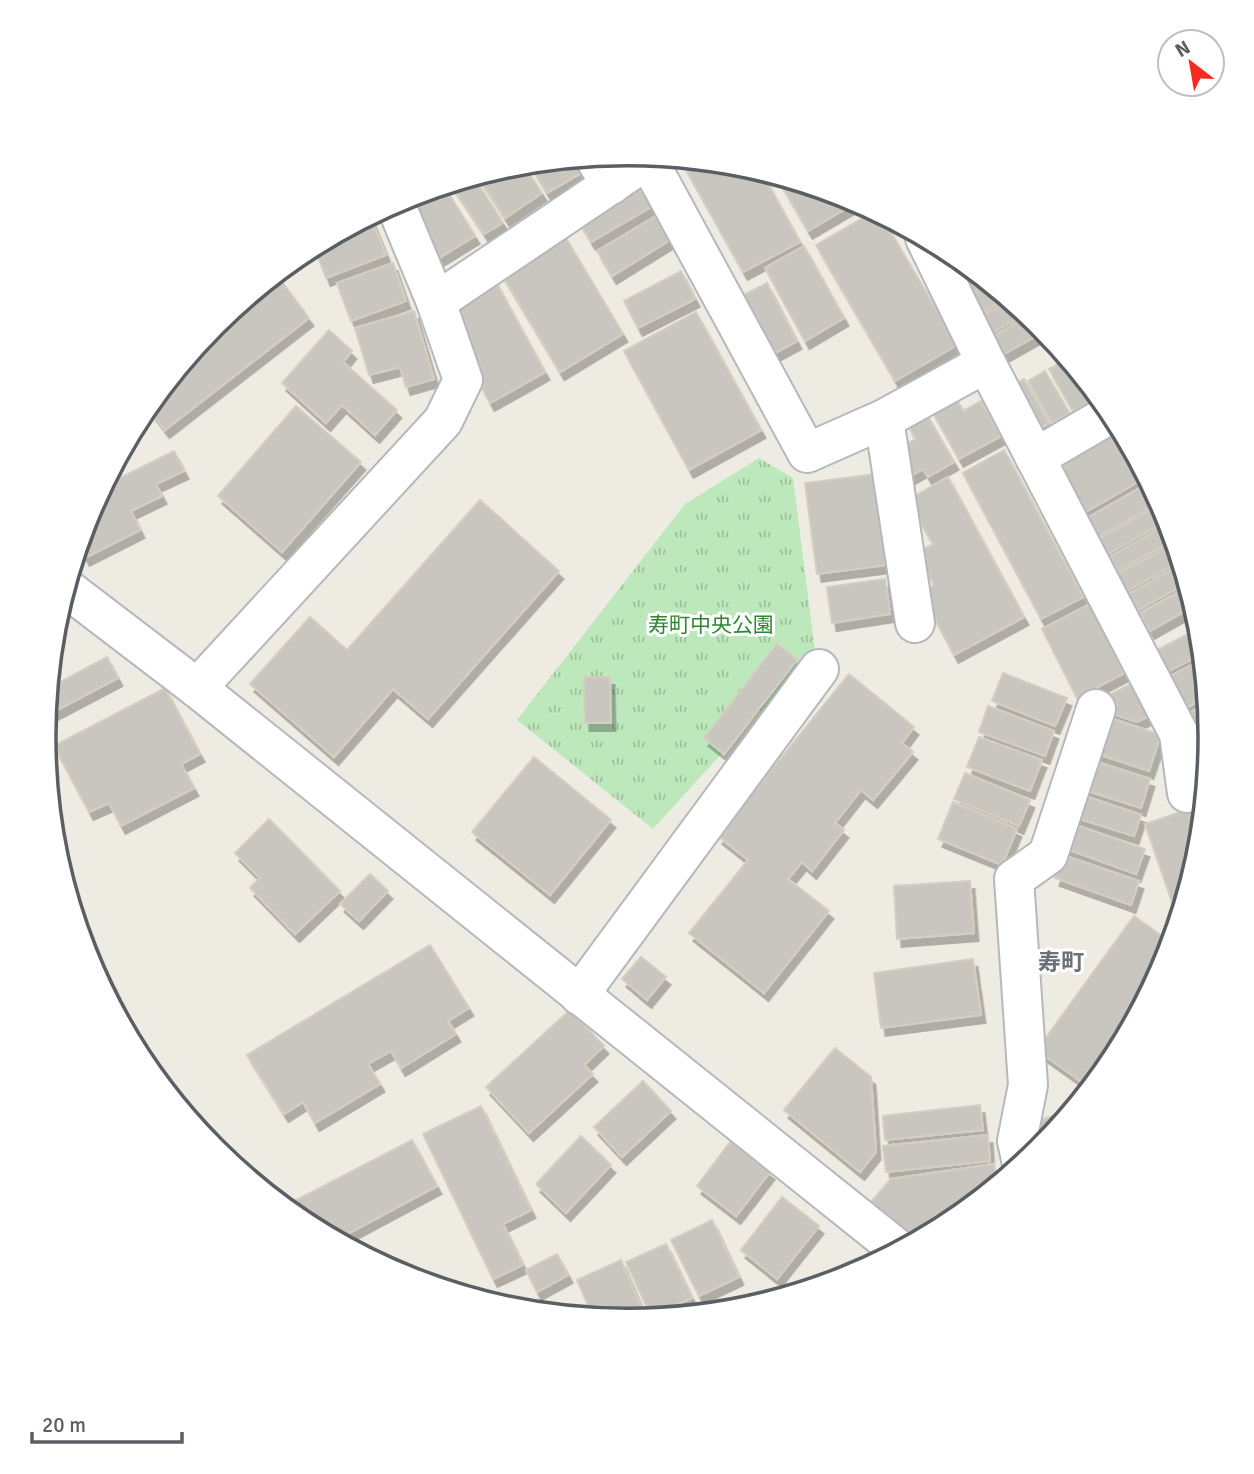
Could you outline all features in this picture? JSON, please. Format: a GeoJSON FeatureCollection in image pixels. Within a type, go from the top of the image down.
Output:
{"type":"FeatureCollection","features":[{"type":"Feature","properties":{"kind":"street"},"geometry":{"type":"LineString","coordinates":[[436,302],[603,171],[621,166]]}},
{"type":"Feature","properties":{"kind":"street"},"geometry":{"type":"LineString","coordinates":[[656,167],[807,453],[884,419],[986,363]]}},
{"type":"Feature","properties":{"kind":"street"},"geometry":{"type":"LineString","coordinates":[[197,688],[443,421],[463,380],[436,302],[398,213]]}},
{"type":"Feature","properties":{"kind":"street"},"geometry":{"type":"LineString","coordinates":[[934,255],[986,363],[1179,734],[1187,793],[1195,791]]}},
{"type":"Feature","properties":{"kind":"street"},"geometry":{"type":"LineString","coordinates":[[884,419],[915,622]]}},
{"type":"Feature","properties":{"kind":"street"},"geometry":{"type":"LineString","coordinates":[[1035,458],[1101,419]]}},
{"type":"Feature","properties":{"kind":"street"},"geometry":{"type":"LineString","coordinates":[[74,594],[197,688],[891,1243]]}},
{"type":"Feature","properties":{"kind":"street"},"geometry":{"type":"LineString","coordinates":[[579,995],[819,669]]}},
{"type":"Feature","properties":{"kind":"street"},"geometry":{"type":"LineString","coordinates":[[1019,1151],[1017,1141],[1028,1085],[1014,879],[1048,855],[1096,709]]}},
{"type":"Feature","properties":{"kind":"green space","name":"寿町中央公園"},"geometry":{"type":"Polygon","coordinates":[[[759,458],[793,478],[815,651],[653,829],[517,720],[685,504],[759,458]]]}},
{"type":"Feature","properties":{"kind":"building"},"geometry":{"type":"Polygon","coordinates":[[[581,168],[583,172],[547,193],[535,174],[581,168]]]}},
{"type":"Feature","properties":{"kind":"building"},"geometry":{"type":"Polygon","coordinates":[[[686,169],[768,183],[800,242],[743,272],[686,169]]]}},
{"type":"Feature","properties":{"kind":"building"},"geometry":{"type":"Polygon","coordinates":[[[530,175],[542,193],[505,218],[483,184],[530,175]]]}},
{"type":"Feature","properties":{"kind":"building"},"geometry":{"type":"Polygon","coordinates":[[[636,182],[651,207],[591,242],[577,218],[636,182]]]}},
{"type":"Feature","properties":{"kind":"building"},"geometry":{"type":"Polygon","coordinates":[[[479,185],[503,223],[484,234],[456,192],[479,185]]]}},
{"type":"Feature","properties":{"kind":"building"},"geometry":{"type":"Polygon","coordinates":[[[783,187],[845,209],[808,231],[783,187]]]}},
{"type":"Feature","properties":{"kind":"building"},"geometry":{"type":"Polygon","coordinates":[[[449,194],[475,236],[439,258],[410,208],[449,194]]]}},
{"type":"Feature","properties":{"kind":"building"},"geometry":{"type":"Polygon","coordinates":[[[656,216],[670,240],[612,276],[597,251],[656,216]]]}},
{"type":"Feature","properties":{"kind":"building"},"geometry":{"type":"Polygon","coordinates":[[[864,217],[889,230],[957,345],[895,381],[816,245],[864,217]]]}},
{"type":"Feature","properties":{"kind":"building"},"geometry":{"type":"Polygon","coordinates":[[[374,225],[386,255],[326,278],[318,257],[374,225]]]}},
{"type":"Feature","properties":{"kind":"building"},"geometry":{"type":"Polygon","coordinates":[[[564,235],[623,334],[560,372],[501,273],[564,235]]]}},
{"type":"Feature","properties":{"kind":"building"},"geometry":{"type":"Polygon","coordinates":[[[804,246],[844,318],[805,341],[765,268],[804,246]]]}},
{"type":"Feature","properties":{"kind":"building"},"geometry":{"type":"Polygon","coordinates":[[[393,263],[406,301],[351,321],[337,283],[393,263]]]}},
{"type":"Feature","properties":{"kind":"building"},"geometry":{"type":"Polygon","coordinates":[[[681,271],[695,299],[638,328],[624,301],[681,271]]]}},
{"type":"Feature","properties":{"kind":"building"},"geometry":{"type":"Polygon","coordinates":[[[493,277],[545,372],[490,403],[458,344],[470,337],[450,301],[493,277]]]}},
{"type":"Feature","properties":{"kind":"building"},"geometry":{"type":"Polygon","coordinates":[[[964,277],[980,288],[971,293],[962,278],[964,277]]]}},
{"type":"Feature","properties":{"kind":"building"},"geometry":{"type":"Polygon","coordinates":[[[282,282],[309,318],[165,430],[155,416],[174,389],[223,333],[282,282]]]}},
{"type":"Feature","properties":{"kind":"building"},"geometry":{"type":"Polygon","coordinates":[[[767,283],[797,341],[768,357],[736,299],[767,283]]]}},
{"type":"Feature","properties":{"kind":"building"},"geometry":{"type":"Polygon","coordinates":[[[982,290],[998,303],[983,312],[974,295],[982,290]]]}},
{"type":"Feature","properties":{"kind":"building"},"geometry":{"type":"Polygon","coordinates":[[[1001,306],[1016,320],[993,332],[984,315],[1001,306]]]}},
{"type":"Feature","properties":{"kind":"building"},"geometry":{"type":"Polygon","coordinates":[[[414,311],[434,379],[406,387],[400,367],[369,375],[355,328],[414,311]]]}},
{"type":"Feature","properties":{"kind":"building"},"geometry":{"type":"Polygon","coordinates":[[[696,312],[761,430],[689,470],[624,351],[696,312]]]}},
{"type":"Feature","properties":{"kind":"building"},"geometry":{"type":"Polygon","coordinates":[[[1018,322],[1034,337],[1004,354],[993,336],[1018,322]]]}},
{"type":"Feature","properties":{"kind":"building"},"geometry":{"type":"Polygon","coordinates":[[[329,330],[352,351],[343,362],[397,410],[375,435],[342,405],[326,423],[282,383],[329,330]]]}},
{"type":"Feature","properties":{"kind":"building"},"geometry":{"type":"Polygon","coordinates":[[[1059,364],[1089,402],[1073,411],[1049,369],[1059,364]]]}},
{"type":"Feature","properties":{"kind":"building"},"geometry":{"type":"Polygon","coordinates":[[[1045,371],[1069,413],[1052,423],[1028,381],[1045,371]]]}},
{"type":"Feature","properties":{"kind":"building"},"geometry":{"type":"Polygon","coordinates":[[[1024,379],[1049,423],[1032,432],[1007,388],[1024,379]]]}},
{"type":"Feature","properties":{"kind":"building"},"geometry":{"type":"Polygon","coordinates":[[[956,398],[963,411],[981,401],[1001,436],[959,459],[932,411],[956,398]]]}},
{"type":"Feature","properties":{"kind":"building"},"geometry":{"type":"Polygon","coordinates":[[[296,406],[361,462],[282,552],[218,496],[296,406]]]}},
{"type":"Feature","properties":{"kind":"building"},"geometry":{"type":"Polygon","coordinates":[[[927,415],[954,462],[928,477],[923,469],[911,476],[896,450],[916,439],[908,426],[927,415]]]}},
{"type":"Feature","properties":{"kind":"building"},"geometry":{"type":"Polygon","coordinates":[[[1110,432],[1138,482],[1084,513],[1063,477],[1066,458],[1110,432]]]}},
{"type":"Feature","properties":{"kind":"building"},"geometry":{"type":"Polygon","coordinates":[[[1004,450],[1083,597],[1041,619],[963,473],[1004,450]]]}},
{"type":"Feature","properties":{"kind":"building"},"geometry":{"type":"Polygon","coordinates":[[[174,451],[184,471],[156,484],[162,496],[131,511],[140,530],[85,558],[99,518],[117,479],[174,451]]]}},
{"type":"Feature","properties":{"kind":"building"},"geometry":{"type":"Polygon","coordinates":[[[875,474],[887,565],[817,574],[805,483],[875,474]]]}},
{"type":"Feature","properties":{"kind":"building"},"geometry":{"type":"Polygon","coordinates":[[[948,477],[1024,617],[954,655],[921,593],[934,585],[917,553],[933,544],[908,500],[948,477]]]}},
{"type":"Feature","properties":{"kind":"building"},"geometry":{"type":"Polygon","coordinates":[[[1141,487],[1150,507],[1098,537],[1087,518],[1141,487]]]}},
{"type":"Feature","properties":{"kind":"building"},"geometry":{"type":"Polygon","coordinates":[[[480,500],[559,571],[428,719],[393,689],[334,757],[250,684],[310,617],[347,650],[480,500]]]}},
{"type":"Feature","properties":{"kind":"building"},"geometry":{"type":"Polygon","coordinates":[[[1151,510],[1158,526],[1108,554],[1099,539],[1151,510]]]}},
{"type":"Feature","properties":{"kind":"building"},"geometry":{"type":"Polygon","coordinates":[[[1159,529],[1165,545],[1117,571],[1110,557],[1159,529]]]}},
{"type":"Feature","properties":{"kind":"building"},"geometry":{"type":"Polygon","coordinates":[[[1166,548],[1172,566],[1127,591],[1118,574],[1166,548]]]}},
{"type":"Feature","properties":{"kind":"building"},"geometry":{"type":"Polygon","coordinates":[[[1173,569],[1179,588],[1138,610],[1129,594],[1173,569]]]}},
{"type":"Feature","properties":{"kind":"building"},"geometry":{"type":"Polygon","coordinates":[[[885,579],[890,614],[832,623],[827,587],[885,579]]]}},
{"type":"Feature","properties":{"kind":"building"},"geometry":{"type":"Polygon","coordinates":[[[1180,592],[1184,612],[1150,631],[1140,613],[1180,592]]]}},
{"type":"Feature","properties":{"kind":"building"},"geometry":{"type":"Polygon","coordinates":[[[1090,604],[1124,673],[1077,698],[1042,629],[1090,604]]]}},
{"type":"Feature","properties":{"kind":"building"},"geometry":{"type":"Polygon","coordinates":[[[1188,634],[1192,659],[1161,675],[1149,654],[1188,634]]]}},
{"type":"Feature","properties":{"kind":"building"},"geometry":{"type":"Polygon","coordinates":[[[777,644],[797,660],[724,754],[704,738],[777,644]]]}},
{"type":"Feature","properties":{"kind":"building"},"geometry":{"type":"Polygon","coordinates":[[[107,657],[118,678],[57,710],[59,683],[107,657]]]}},
{"type":"Feature","properties":{"kind":"building"},"geometry":{"type":"Polygon","coordinates":[[[1193,664],[1197,702],[1182,710],[1165,679],[1193,664]]]}},
{"type":"Feature","properties":{"kind":"building"},"geometry":{"type":"Polygon","coordinates":[[[1003,673],[1067,698],[1055,726],[992,701],[1003,673]]]}},
{"type":"Feature","properties":{"kind":"building"},"geometry":{"type":"Polygon","coordinates":[[[849,674],[914,727],[902,743],[913,752],[873,800],[861,790],[835,823],[844,830],[812,871],[802,862],[788,879],[829,911],[764,993],[689,933],[748,860],[718,836],[849,674]]]}},
{"type":"Feature","properties":{"kind":"building"},"geometry":{"type":"Polygon","coordinates":[[[584,677],[610,677],[611,723],[585,723],[584,677]]]}},
{"type":"Feature","properties":{"kind":"building"},"geometry":{"type":"Polygon","coordinates":[[[1137,681],[1153,714],[1137,722],[1107,712],[1101,699],[1137,681]]]}},
{"type":"Feature","properties":{"kind":"building"},"geometry":{"type":"Polygon","coordinates":[[[165,688],[200,754],[181,764],[194,788],[121,826],[109,803],[89,812],[56,750],[56,745],[165,688]]]}},
{"type":"Feature","properties":{"kind":"building"},"geometry":{"type":"Polygon","coordinates":[[[988,706],[1054,731],[1045,756],[979,732],[988,706]]]}},
{"type":"Feature","properties":{"kind":"building"},"geometry":{"type":"Polygon","coordinates":[[[1197,709],[1198,734],[1195,735],[1185,715],[1197,709]]]}},
{"type":"Feature","properties":{"kind":"building"},"geometry":{"type":"Polygon","coordinates":[[[1107,717],[1161,735],[1149,771],[1095,753],[1107,717]]]}},
{"type":"Feature","properties":{"kind":"building"},"geometry":{"type":"Polygon","coordinates":[[[979,737],[1042,760],[1030,791],[967,767],[979,737]]]}},
{"type":"Feature","properties":{"kind":"building"},"geometry":{"type":"Polygon","coordinates":[[[534,757],[611,820],[550,895],[472,832],[534,757]]]}},
{"type":"Feature","properties":{"kind":"building"},"geometry":{"type":"Polygon","coordinates":[[[1091,760],[1150,779],[1141,808],[1082,789],[1091,760]]]}},
{"type":"Feature","properties":{"kind":"building"},"geometry":{"type":"Polygon","coordinates":[[[965,773],[1030,800],[1019,826],[954,799],[965,773]]]}},
{"type":"Feature","properties":{"kind":"building"},"geometry":{"type":"Polygon","coordinates":[[[1082,795],[1141,815],[1134,836],[1074,817],[1082,795]]]}},
{"type":"Feature","properties":{"kind":"building"},"geometry":{"type":"Polygon","coordinates":[[[953,802],[1017,829],[1002,865],[938,839],[953,802]]]}},
{"type":"Feature","properties":{"kind":"building"},"geometry":{"type":"Polygon","coordinates":[[[1193,808],[1173,905],[1145,824],[1193,808]]]}},
{"type":"Feature","properties":{"kind":"building"},"geometry":{"type":"Polygon","coordinates":[[[269,819],[340,891],[295,934],[250,888],[260,878],[235,853],[269,819]]]}},
{"type":"Feature","properties":{"kind":"building"},"geometry":{"type":"Polygon","coordinates":[[[1073,824],[1145,849],[1136,874],[1064,848],[1073,824]]]}},
{"type":"Feature","properties":{"kind":"building"},"geometry":{"type":"Polygon","coordinates":[[[1063,855],[1139,881],[1131,905],[1055,878],[1063,855]]]}},
{"type":"Feature","properties":{"kind":"building"},"geometry":{"type":"Polygon","coordinates":[[[370,874],[388,891],[359,921],[340,904],[370,874]]]}},
{"type":"Feature","properties":{"kind":"building"},"geometry":{"type":"Polygon","coordinates":[[[970,881],[974,933],[897,939],[894,886],[970,881]]]}},
{"type":"Feature","properties":{"kind":"building"},"geometry":{"type":"Polygon","coordinates":[[[1134,916],[1162,937],[1122,1023],[1082,1082],[1037,1050],[1134,916]]]}},
{"type":"Feature","properties":{"kind":"building"},"geometry":{"type":"Polygon","coordinates":[[[430,945],[469,1008],[448,1021],[456,1034],[401,1068],[391,1051],[368,1064],[380,1084],[315,1123],[303,1102],[284,1114],[247,1055],[430,945]]]}},
{"type":"Feature","properties":{"kind":"building"},"geometry":{"type":"Polygon","coordinates":[[[641,957],[666,977],[647,1000],[622,979],[641,957]]]}},
{"type":"Feature","properties":{"kind":"building"},"geometry":{"type":"Polygon","coordinates":[[[973,959],[981,1015],[881,1028],[874,973],[973,959]]]}},
{"type":"Feature","properties":{"kind":"building"},"geometry":{"type":"Polygon","coordinates":[[[570,1010],[604,1046],[584,1065],[593,1074],[529,1133],[486,1087],[570,1010]]]}},
{"type":"Feature","properties":{"kind":"building"},"geometry":{"type":"Polygon","coordinates":[[[835,1048],[871,1077],[876,1152],[860,1172],[784,1110],[835,1048]]]}},
{"type":"Feature","properties":{"kind":"building"},"geometry":{"type":"Polygon","coordinates":[[[643,1081],[671,1111],[622,1157],[594,1127],[643,1081]]]}},
{"type":"Feature","properties":{"kind":"building"},"geometry":{"type":"Polygon","coordinates":[[[980,1105],[983,1130],[885,1140],[883,1116],[980,1105]]]}},
{"type":"Feature","properties":{"kind":"building"},"geometry":{"type":"Polygon","coordinates":[[[481,1106],[531,1210],[503,1224],[523,1265],[493,1279],[423,1134],[481,1106]]]}},
{"type":"Feature","properties":{"kind":"building"},"geometry":{"type":"Polygon","coordinates":[[[1053,1116],[1035,1136],[1031,1123],[1053,1116]]]}},
{"type":"Feature","properties":{"kind":"building"},"geometry":{"type":"Polygon","coordinates":[[[988,1135],[990,1161],[886,1172],[883,1146],[988,1135]]]}},
{"type":"Feature","properties":{"kind":"building"},"geometry":{"type":"Polygon","coordinates":[[[581,1136],[611,1165],[566,1213],[536,1184],[581,1136]]]}},
{"type":"Feature","properties":{"kind":"building"},"geometry":{"type":"Polygon","coordinates":[[[412,1140],[437,1186],[346,1235],[295,1201],[412,1140]]]}},
{"type":"Feature","properties":{"kind":"building"},"geometry":{"type":"Polygon","coordinates":[[[731,1141],[770,1172],[736,1216],[697,1186],[731,1141]]]}},
{"type":"Feature","properties":{"kind":"building"},"geometry":{"type":"Polygon","coordinates":[[[994,1164],[995,1173],[944,1212],[909,1234],[871,1202],[891,1179],[994,1164]]]}},
{"type":"Feature","properties":{"kind":"building"},"geometry":{"type":"Polygon","coordinates":[[[782,1197],[819,1226],[777,1279],[741,1250],[782,1197]]]}},
{"type":"Feature","properties":{"kind":"building"},"geometry":{"type":"Polygon","coordinates":[[[712,1220],[739,1277],[699,1296],[671,1240],[712,1220]]]}},
{"type":"Feature","properties":{"kind":"building"},"geometry":{"type":"Polygon","coordinates":[[[666,1244],[692,1298],[674,1306],[647,1307],[626,1262],[666,1244]]]}},
{"type":"Feature","properties":{"kind":"building"},"geometry":{"type":"Polygon","coordinates":[[[557,1254],[568,1275],[537,1292],[526,1270],[557,1254]]]}},
{"type":"Feature","properties":{"kind":"building"},"geometry":{"type":"Polygon","coordinates":[[[865,1255],[865,1256],[846,1265],[818,1275],[865,1255]]]}},
{"type":"Feature","properties":{"kind":"building"},"geometry":{"type":"Polygon","coordinates":[[[621,1260],[641,1308],[589,1307],[577,1280],[621,1260]]]}},
{"type":"Feature","properties":{"kind":"district","name":"寿町"},"geometry":{"type":"Point","coordinates":[1061,962]}}]}
